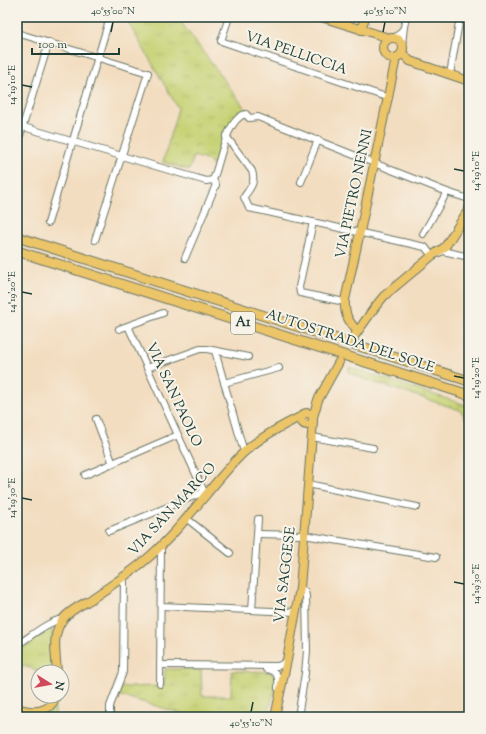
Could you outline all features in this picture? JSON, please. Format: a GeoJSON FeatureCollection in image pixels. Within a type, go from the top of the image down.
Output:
{"type":"FeatureCollection","features":[{"type":"Feature","properties":{"kind":"highway","name":"AUTOSTRADA DEL SOLE"},"geometry":{"type":"LineString","coordinates":[[17,237],[469,381]]}},
{"type":"Feature","properties":{"kind":"highway","name":"AUTOSTRADA DEL SOLE"},"geometry":{"type":"LineString","coordinates":[[17,251],[469,395]]}},
{"type":"Feature","properties":{"kind":"main road"},"geometry":{"type":"LineString","coordinates":[[322,17],[361,30],[398,39],[402,44],[402,53],[410,61],[469,81]]}},
{"type":"Feature","properties":{"kind":"main road"},"geometry":{"type":"LineString","coordinates":[[361,30],[365,17]]}},
{"type":"Feature","properties":{"kind":"main road"},"geometry":{"type":"LineString","coordinates":[[375,34],[384,45],[389,56],[394,58],[402,53]]}},
{"type":"Feature","properties":{"kind":"main road"},"geometry":{"type":"LineString","coordinates":[[384,45],[384,42],[392,38]]}},
{"type":"Feature","properties":{"kind":"main road","name":"VIA PIETRO NENNI"},"geometry":{"type":"LineString","coordinates":[[394,58],[395,63],[389,98],[345,302],[344,311],[355,335],[384,296],[431,254]]}},
{"type":"Feature","properties":{"kind":"main road"},"geometry":{"type":"LineString","coordinates":[[431,254],[445,247],[469,209]]}},
{"type":"Feature","properties":{"kind":"main road"},"geometry":{"type":"LineString","coordinates":[[307,419],[339,362]]}},
{"type":"Feature","properties":{"kind":"main road","name":"VIA SAN MARCO"},"geometry":{"type":"LineString","coordinates":[[63,619],[73,610],[151,556],[244,452],[284,424],[307,419]]}},
{"type":"Feature","properties":{"kind":"main road","name":"VIA SAGGESE"},"geometry":{"type":"LineString","coordinates":[[274,717],[287,660],[300,588],[312,436],[307,419]]}},
{"type":"Feature","properties":{"kind":"main road"},"geometry":{"type":"LineString","coordinates":[[56,664],[55,642],[58,629],[63,619]]}},
{"type":"Feature","properties":{"kind":"main road"},"geometry":{"type":"LineString","coordinates":[[17,708],[31,712],[44,710],[52,704]]}},
{"type":"Feature","properties":{"kind":"street"},"geometry":{"type":"LineString","coordinates":[[48,224],[110,17]]}},
{"type":"Feature","properties":{"kind":"street","name":"VIA PELLICCIA"},"geometry":{"type":"LineString","coordinates":[[230,17],[221,41],[389,98]]}},
{"type":"Feature","properties":{"kind":"street"},"geometry":{"type":"LineString","coordinates":[[402,44],[406,17]]}},
{"type":"Feature","properties":{"kind":"street"},"geometry":{"type":"LineString","coordinates":[[450,74],[460,17]]}},
{"type":"Feature","properties":{"kind":"street"},"geometry":{"type":"LineString","coordinates":[[392,38],[399,34],[404,27]]}},
{"type":"Feature","properties":{"kind":"street"},"geometry":{"type":"LineString","coordinates":[[17,33],[148,73],[95,240]]}},
{"type":"Feature","properties":{"kind":"street"},"geometry":{"type":"LineString","coordinates":[[17,145],[20,125],[49,42]]}},
{"type":"Feature","properties":{"kind":"street"},"geometry":{"type":"LineString","coordinates":[[185,258],[216,187],[213,180],[226,136],[234,122],[246,114],[249,118],[258,117],[447,192],[469,199]]}},
{"type":"Feature","properties":{"kind":"street"},"geometry":{"type":"LineString","coordinates":[[20,125],[206,182],[213,180]]}},
{"type":"Feature","properties":{"kind":"street"},"geometry":{"type":"LineString","coordinates":[[226,136],[252,171],[254,178],[252,185],[244,198],[249,208],[425,247],[431,254],[443,251],[469,257]]}},
{"type":"Feature","properties":{"kind":"street"},"geometry":{"type":"LineString","coordinates":[[301,182],[318,140]]}},
{"type":"Feature","properties":{"kind":"street"},"geometry":{"type":"LineString","coordinates":[[423,234],[447,192]]}},
{"type":"Feature","properties":{"kind":"street"},"geometry":{"type":"LineString","coordinates":[[313,222],[299,292],[345,302]]}},
{"type":"Feature","properties":{"kind":"street"},"geometry":{"type":"LineString","coordinates":[[119,329],[163,314]]}},
{"type":"Feature","properties":{"kind":"street","name":"VIA SAN PAOLO"},"geometry":{"type":"LineString","coordinates":[[128,326],[205,494]]}},
{"type":"Feature","properties":{"kind":"street"},"geometry":{"type":"LineString","coordinates":[[147,368],[200,349],[215,350],[248,357]]}},
{"type":"Feature","properties":{"kind":"street"},"geometry":{"type":"LineString","coordinates":[[215,350],[244,452]]}},
{"type":"Feature","properties":{"kind":"street"},"geometry":{"type":"LineString","coordinates":[[224,383],[279,368]]}},
{"type":"Feature","properties":{"kind":"street"},"geometry":{"type":"LineString","coordinates":[[96,418],[113,464]]}},
{"type":"Feature","properties":{"kind":"street"},"geometry":{"type":"LineString","coordinates":[[85,475],[178,435]]}},
{"type":"Feature","properties":{"kind":"street"},"geometry":{"type":"LineString","coordinates":[[312,436],[373,448]]}},
{"type":"Feature","properties":{"kind":"street"},"geometry":{"type":"LineString","coordinates":[[308,484],[416,507]]}},
{"type":"Feature","properties":{"kind":"street"},"geometry":{"type":"LineString","coordinates":[[109,531],[205,494]]}},
{"type":"Feature","properties":{"kind":"street"},"geometry":{"type":"LineString","coordinates":[[186,518],[230,552]]}},
{"type":"Feature","properties":{"kind":"street"},"geometry":{"type":"LineString","coordinates":[[252,610],[258,519]]}},
{"type":"Feature","properties":{"kind":"street"},"geometry":{"type":"LineString","coordinates":[[257,534],[304,535],[436,558]]}},
{"type":"Feature","properties":{"kind":"street"},"geometry":{"type":"LineString","coordinates":[[160,684],[161,545]]}},
{"type":"Feature","properties":{"kind":"street"},"geometry":{"type":"LineString","coordinates":[[110,717],[110,706],[122,672],[124,576]]}},
{"type":"Feature","properties":{"kind":"street"},"geometry":{"type":"LineString","coordinates":[[298,717],[307,651],[306,596],[305,592],[300,588]]}},
{"type":"Feature","properties":{"kind":"street"},"geometry":{"type":"LineString","coordinates":[[160,606],[296,612]]}},
{"type":"Feature","properties":{"kind":"street"},"geometry":{"type":"LineString","coordinates":[[17,645],[49,624],[63,619]]}},
{"type":"Feature","properties":{"kind":"street"},"geometry":{"type":"LineString","coordinates":[[160,665],[257,667],[281,665],[287,660]]}},
{"type":"Feature","properties":{"kind":"street"},"geometry":{"type":"LineString","coordinates":[[257,667],[273,670],[278,677],[278,690],[274,717]]}},
{"type":"Feature","properties":{"kind":"green space"},"geometry":{"type":"Polygon","coordinates":[[[125,17],[177,17],[247,111],[234,121],[229,128],[213,166],[209,161],[194,156],[189,170],[163,162],[178,108],[125,17]]]}},
{"type":"Feature","properties":{"kind":"green space"},"geometry":{"type":"Polygon","coordinates":[[[349,367],[469,406],[469,423],[460,410],[367,380],[349,373],[349,367]]]}},
{"type":"Feature","properties":{"kind":"green space"},"geometry":{"type":"Polygon","coordinates":[[[52,628],[52,664],[30,664],[30,668],[17,664],[17,652],[52,628]]]}},
{"type":"Feature","properties":{"kind":"green space"},"geometry":{"type":"Polygon","coordinates":[[[165,669],[201,669],[202,696],[231,696],[232,671],[270,672],[275,676],[276,682],[268,717],[194,717],[118,695],[122,687],[164,686],[165,669]]]}},
{"type":"Feature","properties":{"kind":"green space"},"geometry":{"type":"Polygon","coordinates":[[[55,707],[55,717],[17,717],[17,713],[32,716],[41,715],[55,707]]]}}]}
